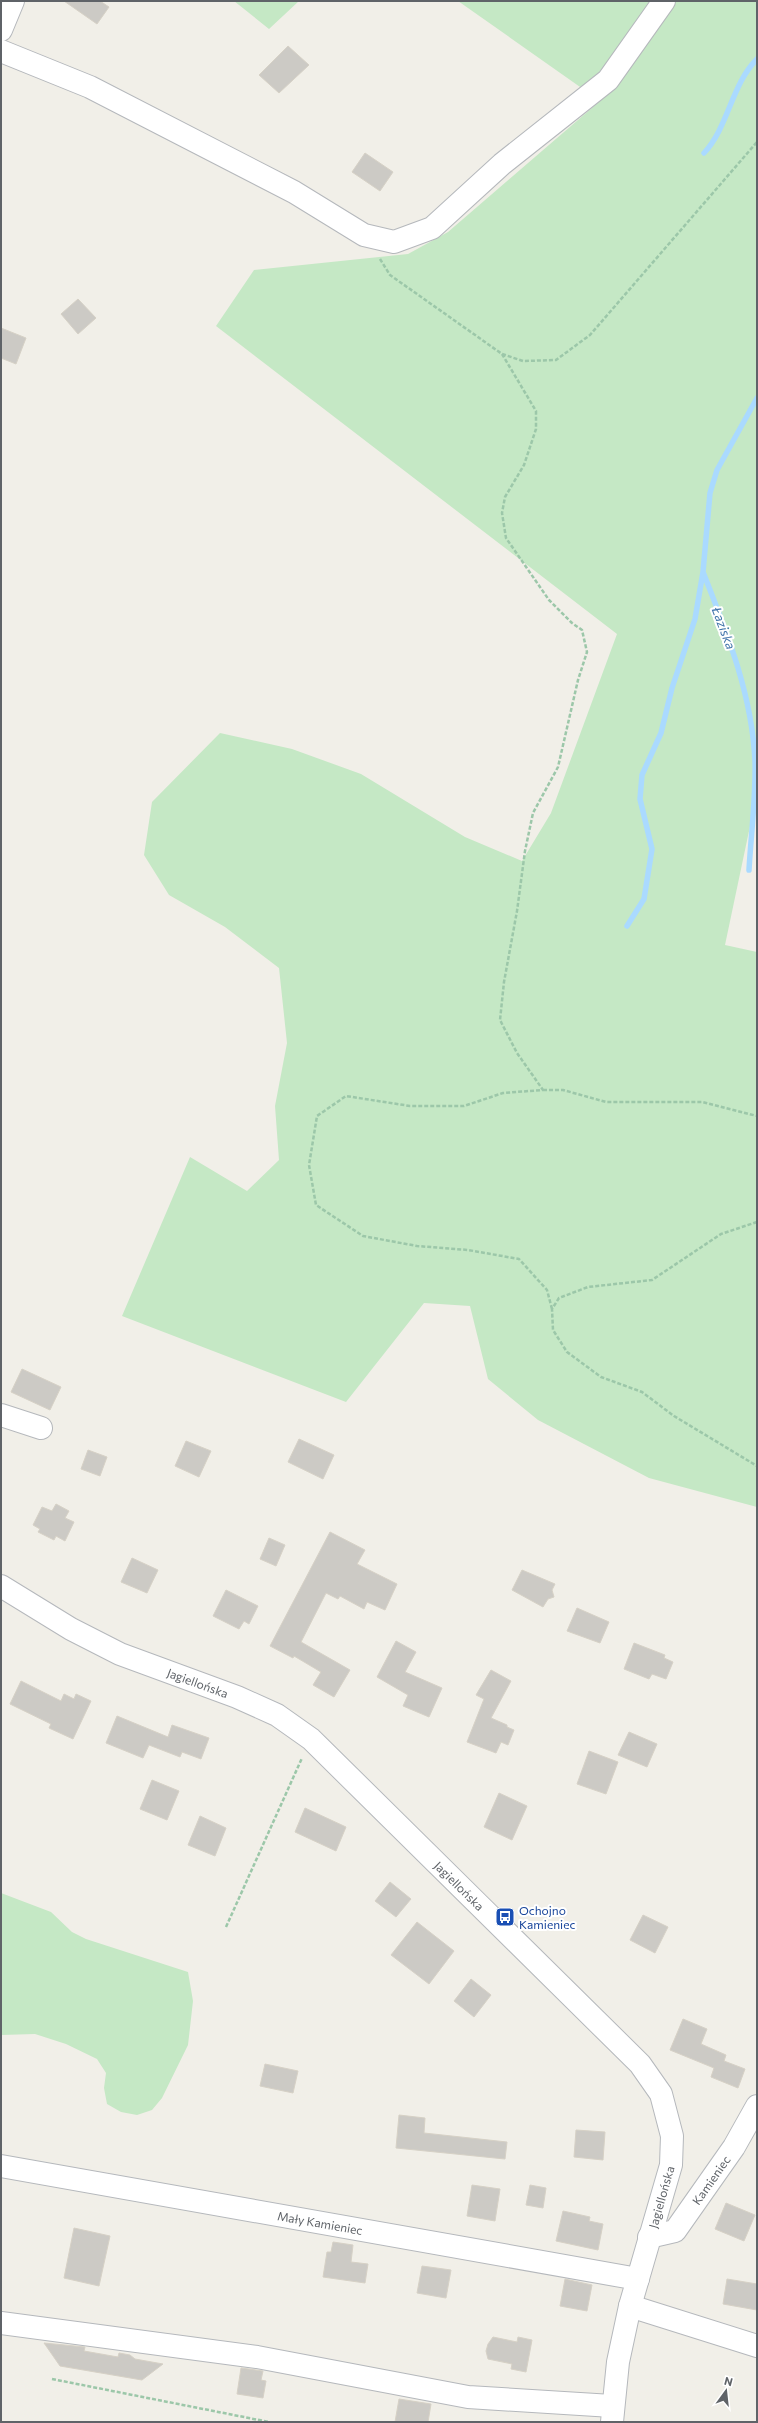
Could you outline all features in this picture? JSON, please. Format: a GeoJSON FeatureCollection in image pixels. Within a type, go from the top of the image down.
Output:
{"type":"FeatureCollection","features":[{"type":"Feature","properties":{"kind":"street"},"geometry":{"type":"LineString","coordinates":[[1,30],[13,1]]}},
{"type":"Feature","properties":{"kind":"street"},"geometry":{"type":"LineString","coordinates":[[1,51],[90,87],[294,192],[364,235],[394,242],[432,228],[502,164],[608,80],[664,1]]}},
{"type":"Feature","properties":{"kind":"street"},"geometry":{"type":"LineString","coordinates":[[1,1415],[41,1428]]}},
{"type":"Feature","properties":{"kind":"street","name":"Jagiellońska"},"geometry":{"type":"LineString","coordinates":[[1,1586],[71,1629],[120,1654],[236,1696],[276,1715],[310,1739],[640,2064],[661,2094],[672,2136],[671,2165],[630,2306],[618,2362],[612,2414]]}},
{"type":"Feature","properties":{"kind":"street","name":"Kamieniec"},"geometry":{"type":"LineString","coordinates":[[649,2237],[675,2231],[734,2146],[757,2106]]}},
{"type":"Feature","properties":{"kind":"street","name":"Mały Kamieniec"},"geometry":{"type":"LineString","coordinates":[[1,2166],[638,2279]]}},
{"type":"Feature","properties":{"kind":"street"},"geometry":{"type":"LineString","coordinates":[[630,2306],[757,2346]]}},
{"type":"Feature","properties":{"kind":"street"},"geometry":{"type":"LineString","coordinates":[[1,2323],[257,2357],[468,2397],[612,2414]]}},
{"type":"Feature","properties":{"kind":"path"},"geometry":{"type":"LineString","coordinates":[[364,235],[390,275],[502,354],[523,361],[556,360],[590,335],[757,142]]}},
{"type":"Feature","properties":{"kind":"path"},"geometry":{"type":"LineString","coordinates":[[502,354],[536,411],[536,429],[524,465],[506,497],[502,513],[506,538],[549,600],[572,623],[582,630],[587,652],[578,680],[558,767],[534,813],[525,851],[517,911],[504,982],[500,1020],[518,1053],[543,1090]]}},
{"type":"Feature","properties":{"kind":"path"},"geometry":{"type":"LineString","coordinates":[[757,1116],[702,1102],[606,1102],[563,1090],[503,1093],[464,1106],[410,1106],[346,1096],[317,1116],[309,1165],[316,1205],[363,1236],[417,1246],[468,1250],[519,1260],[547,1290],[552,1309],[553,1330],[567,1352],[601,1377],[642,1392],[674,1416],[757,1466]]}},
{"type":"Feature","properties":{"kind":"path"},"geometry":{"type":"LineString","coordinates":[[552,1309],[560,1298],[588,1287],[652,1280],[721,1234],[757,1222]]}},
{"type":"Feature","properties":{"kind":"path"},"geometry":{"type":"LineString","coordinates":[[226,1927],[310,1739]]}},
{"type":"Feature","properties":{"kind":"path"},"geometry":{"type":"LineString","coordinates":[[52,2379],[269,2422]]}},
{"type":"Feature","properties":{"kind":"green space"},"geometry":{"type":"Polygon","coordinates":[[[234,1],[299,1],[269,29],[234,1]]]}},
{"type":"Feature","properties":{"kind":"green space"},"geometry":{"type":"Polygon","coordinates":[[[458,1],[757,1],[757,793],[725,945],[757,952],[757,1507],[649,1478],[538,1420],[488,1379],[470,1306],[424,1303],[346,1402],[122,1316],[190,1157],[247,1191],[279,1160],[275,1106],[287,1043],[279,968],[225,927],[169,895],[144,855],[152,802],[220,733],[292,749],[361,774],[465,837],[522,861],[551,813],[617,634],[216,326],[254,270],[408,254],[448,232],[600,101],[458,1]]]}},
{"type":"Feature","properties":{"kind":"green space"},"geometry":{"type":"Polygon","coordinates":[[[1,1893],[51,1912],[72,1932],[86,1939],[188,1972],[193,2001],[188,2045],[162,2098],[152,2110],[137,2115],[121,2112],[107,2104],[104,2088],[106,2073],[97,2059],[66,2044],[35,2034],[1,2035],[1,1893]]]}},
{"type":"Feature","properties":{"kind":"building"},"geometry":{"type":"Polygon","coordinates":[[[64,1],[100,1],[109,7],[97,24],[64,1]]]}},
{"type":"Feature","properties":{"kind":"building"},"geometry":{"type":"Polygon","coordinates":[[[288,46],[309,65],[279,93],[259,75],[288,46]]]}},
{"type":"Feature","properties":{"kind":"building"},"geometry":{"type":"Polygon","coordinates":[[[365,153],[393,172],[380,191],[352,172],[365,153]]]}},
{"type":"Feature","properties":{"kind":"building"},"geometry":{"type":"Polygon","coordinates":[[[78,299],[96,318],[78,334],[61,314],[78,299]]]}},
{"type":"Feature","properties":{"kind":"building"},"geometry":{"type":"Polygon","coordinates":[[[1,328],[26,338],[16,364],[1,358],[1,328]]]}},
{"type":"Feature","properties":{"kind":"building"},"geometry":{"type":"Polygon","coordinates":[[[22,1369],[61,1387],[50,1410],[11,1392],[22,1369]]]}},
{"type":"Feature","properties":{"kind":"building"},"geometry":{"type":"Polygon","coordinates":[[[299,1439],[334,1455],[323,1479],[288,1462],[299,1439]]]}},
{"type":"Feature","properties":{"kind":"building"},"geometry":{"type":"Polygon","coordinates":[[[186,1441],[211,1451],[199,1477],[175,1466],[186,1441]]]}},
{"type":"Feature","properties":{"kind":"building"},"geometry":{"type":"Polygon","coordinates":[[[88,1450],[107,1457],[100,1476],[81,1469],[88,1450]]]}},
{"type":"Feature","properties":{"kind":"building"},"geometry":{"type":"Polygon","coordinates":[[[56,1504],[69,1511],[65,1518],[74,1522],[65,1541],[56,1536],[54,1540],[38,1532],[40,1529],[33,1525],[42,1507],[52,1511],[56,1504]]]}},
{"type":"Feature","properties":{"kind":"building"},"geometry":{"type":"Polygon","coordinates":[[[330,1532],[365,1550],[357,1564],[397,1584],[385,1610],[367,1602],[364,1609],[340,1596],[338,1599],[326,1593],[301,1642],[350,1670],[334,1697],[313,1685],[321,1672],[294,1656],[293,1658],[270,1646],[330,1532]]]}},
{"type":"Feature","properties":{"kind":"building"},"geometry":{"type":"Polygon","coordinates":[[[269,1538],[285,1545],[276,1566],[260,1559],[269,1538]]]}},
{"type":"Feature","properties":{"kind":"building"},"geometry":{"type":"Polygon","coordinates":[[[132,1558],[158,1570],[147,1593],[121,1582],[132,1558]]]}},
{"type":"Feature","properties":{"kind":"building"},"geometry":{"type":"Polygon","coordinates":[[[522,1570],[555,1584],[552,1590],[554,1597],[548,1599],[543,1607],[512,1590],[522,1570]]]}},
{"type":"Feature","properties":{"kind":"building"},"geometry":{"type":"Polygon","coordinates":[[[226,1590],[258,1606],[249,1624],[244,1621],[239,1629],[213,1616],[226,1590]]]}},
{"type":"Feature","properties":{"kind":"building"},"geometry":{"type":"Polygon","coordinates":[[[577,1608],[609,1622],[600,1643],[567,1631],[577,1608]]]}},
{"type":"Feature","properties":{"kind":"building"},"geometry":{"type":"Polygon","coordinates":[[[396,1641],[416,1652],[405,1672],[442,1688],[429,1717],[403,1706],[408,1695],[377,1677],[396,1641]]]}},
{"type":"Feature","properties":{"kind":"building"},"geometry":{"type":"Polygon","coordinates":[[[634,1643],[665,1655],[664,1658],[673,1662],[666,1679],[652,1674],[649,1679],[624,1669],[634,1643]]]}},
{"type":"Feature","properties":{"kind":"building"},"geometry":{"type":"Polygon","coordinates":[[[491,1670],[511,1681],[491,1718],[514,1730],[508,1745],[501,1742],[496,1753],[467,1742],[484,1699],[476,1695],[491,1670]]]}},
{"type":"Feature","properties":{"kind":"building"},"geometry":{"type":"Polygon","coordinates":[[[21,1681],[61,1701],[64,1694],[74,1699],[76,1694],[91,1701],[73,1739],[49,1728],[51,1724],[10,1704],[21,1681]]]}},
{"type":"Feature","properties":{"kind":"building"},"geometry":{"type":"Polygon","coordinates":[[[117,1716],[168,1737],[172,1725],[209,1738],[201,1759],[182,1752],[180,1757],[149,1745],[143,1758],[106,1743],[117,1716]]]}},
{"type":"Feature","properties":{"kind":"building"},"geometry":{"type":"Polygon","coordinates":[[[629,1732],[657,1744],[647,1767],[618,1755],[629,1732]]]}},
{"type":"Feature","properties":{"kind":"building"},"geometry":{"type":"Polygon","coordinates":[[[589,1751],[618,1762],[606,1794],[577,1784],[589,1751]]]}},
{"type":"Feature","properties":{"kind":"building"},"geometry":{"type":"Polygon","coordinates":[[[152,1780],[179,1791],[167,1820],[140,1809],[152,1780]]]}},
{"type":"Feature","properties":{"kind":"building"},"geometry":{"type":"Polygon","coordinates":[[[499,1793],[527,1806],[512,1840],[484,1827],[499,1793]]]}},
{"type":"Feature","properties":{"kind":"building"},"geometry":{"type":"Polygon","coordinates":[[[305,1808],[346,1827],[336,1851],[295,1832],[305,1808]]]}},
{"type":"Feature","properties":{"kind":"building"},"geometry":{"type":"Polygon","coordinates":[[[200,1816],[226,1828],[215,1856],[188,1845],[200,1816]]]}},
{"type":"Feature","properties":{"kind":"building"},"geometry":{"type":"Polygon","coordinates":[[[390,1882],[411,1899],[396,1917],[375,1901],[390,1882]]]}},
{"type":"Feature","properties":{"kind":"building"},"geometry":{"type":"Polygon","coordinates":[[[643,1915],[668,1927],[655,1953],[630,1940],[643,1915]]]}},
{"type":"Feature","properties":{"kind":"building"},"geometry":{"type":"Polygon","coordinates":[[[417,1922],[454,1951],[429,1984],[391,1955],[417,1922]]]}},
{"type":"Feature","properties":{"kind":"building"},"geometry":{"type":"Polygon","coordinates":[[[471,1979],[491,1995],[474,2017],[454,2001],[471,1979]]]}},
{"type":"Feature","properties":{"kind":"building"},"geometry":{"type":"Polygon","coordinates":[[[683,2019],[707,2029],[701,2044],[726,2055],[724,2061],[745,2069],[738,2088],[711,2077],[714,2068],[670,2050],[683,2019]]]}},
{"type":"Feature","properties":{"kind":"building"},"geometry":{"type":"Polygon","coordinates":[[[265,2064],[298,2071],[293,2093],[260,2086],[265,2064]]]}},
{"type":"Feature","properties":{"kind":"building"},"geometry":{"type":"Polygon","coordinates":[[[399,2115],[425,2118],[424,2133],[507,2142],[505,2159],[396,2148],[399,2115]]]}},
{"type":"Feature","properties":{"kind":"building"},"geometry":{"type":"Polygon","coordinates":[[[576,2130],[605,2132],[603,2160],[574,2157],[576,2130]]]}},
{"type":"Feature","properties":{"kind":"building"},"geometry":{"type":"Polygon","coordinates":[[[472,2185],[500,2189],[495,2221],[467,2216],[472,2185]]]}},
{"type":"Feature","properties":{"kind":"building"},"geometry":{"type":"Polygon","coordinates":[[[530,2185],[546,2188],[543,2208],[526,2205],[530,2185]]]}},
{"type":"Feature","properties":{"kind":"building"},"geometry":{"type":"Polygon","coordinates":[[[726,2203],[755,2215],[744,2241],[715,2229],[726,2203]]]}},
{"type":"Feature","properties":{"kind":"building"},"geometry":{"type":"Polygon","coordinates":[[[563,2211],[590,2217],[589,2221],[603,2224],[598,2250],[556,2241],[563,2211]]]}},
{"type":"Feature","properties":{"kind":"building"},"geometry":{"type":"Polygon","coordinates":[[[74,2228],[110,2236],[99,2286],[64,2278],[74,2228]]]}},
{"type":"Feature","properties":{"kind":"building"},"geometry":{"type":"Polygon","coordinates":[[[333,2242],[353,2245],[351,2262],[368,2264],[365,2283],[323,2277],[327,2252],[331,2252],[333,2242]]]}},
{"type":"Feature","properties":{"kind":"building"},"geometry":{"type":"Polygon","coordinates":[[[422,2266],[451,2270],[446,2298],[417,2293],[422,2266]]]}},
{"type":"Feature","properties":{"kind":"building"},"geometry":{"type":"Polygon","coordinates":[[[565,2279],[592,2285],[587,2311],[560,2306],[565,2279]]]}},
{"type":"Feature","properties":{"kind":"building"},"geometry":{"type":"Polygon","coordinates":[[[727,2279],[757,2284],[757,2310],[723,2304],[727,2279]]]}},
{"type":"Feature","properties":{"kind":"building"},"geometry":{"type":"Polygon","coordinates":[[[493,2337],[517,2342],[518,2337],[532,2340],[526,2372],[511,2369],[512,2364],[488,2359],[486,2351],[488,2344],[493,2337]]]}},
{"type":"Feature","properties":{"kind":"building"},"geometry":{"type":"Polygon","coordinates":[[[44,2343],[85,2347],[84,2351],[118,2357],[119,2353],[130,2355],[135,2359],[163,2364],[142,2380],[60,2366],[44,2343]]]}},
{"type":"Feature","properties":{"kind":"building"},"geometry":{"type":"Polygon","coordinates":[[[241,2368],[263,2371],[261,2380],[266,2381],[263,2398],[237,2394],[241,2368]]]}},
{"type":"Feature","properties":{"kind":"building"},"geometry":{"type":"Polygon","coordinates":[[[399,2399],[431,2404],[428,2422],[395,2422],[399,2399]]]}},
{"type":"Feature","properties":{"kind":"waterway"},"geometry":{"type":"LineString","coordinates":[[704,153],[719,131],[741,81],[748,69],[757,59]]}},
{"type":"Feature","properties":{"kind":"waterway"},"geometry":{"type":"LineString","coordinates":[[627,926],[644,899],[652,849],[640,799],[642,775],[661,733],[672,688],[695,619],[703,572],[710,493],[717,470],[757,398]]}},
{"type":"Feature","properties":{"kind":"waterway","name":"Łaziska"},"geometry":{"type":"LineString","coordinates":[[703,572],[737,664],[744,688],[753,736],[755,788],[749,870]]}},
{"type":"Feature","properties":{"kind":"place","name":"Ochojno Kamieniec"},"geometry":{"type":"Point","coordinates":[505,1917]}}]}
